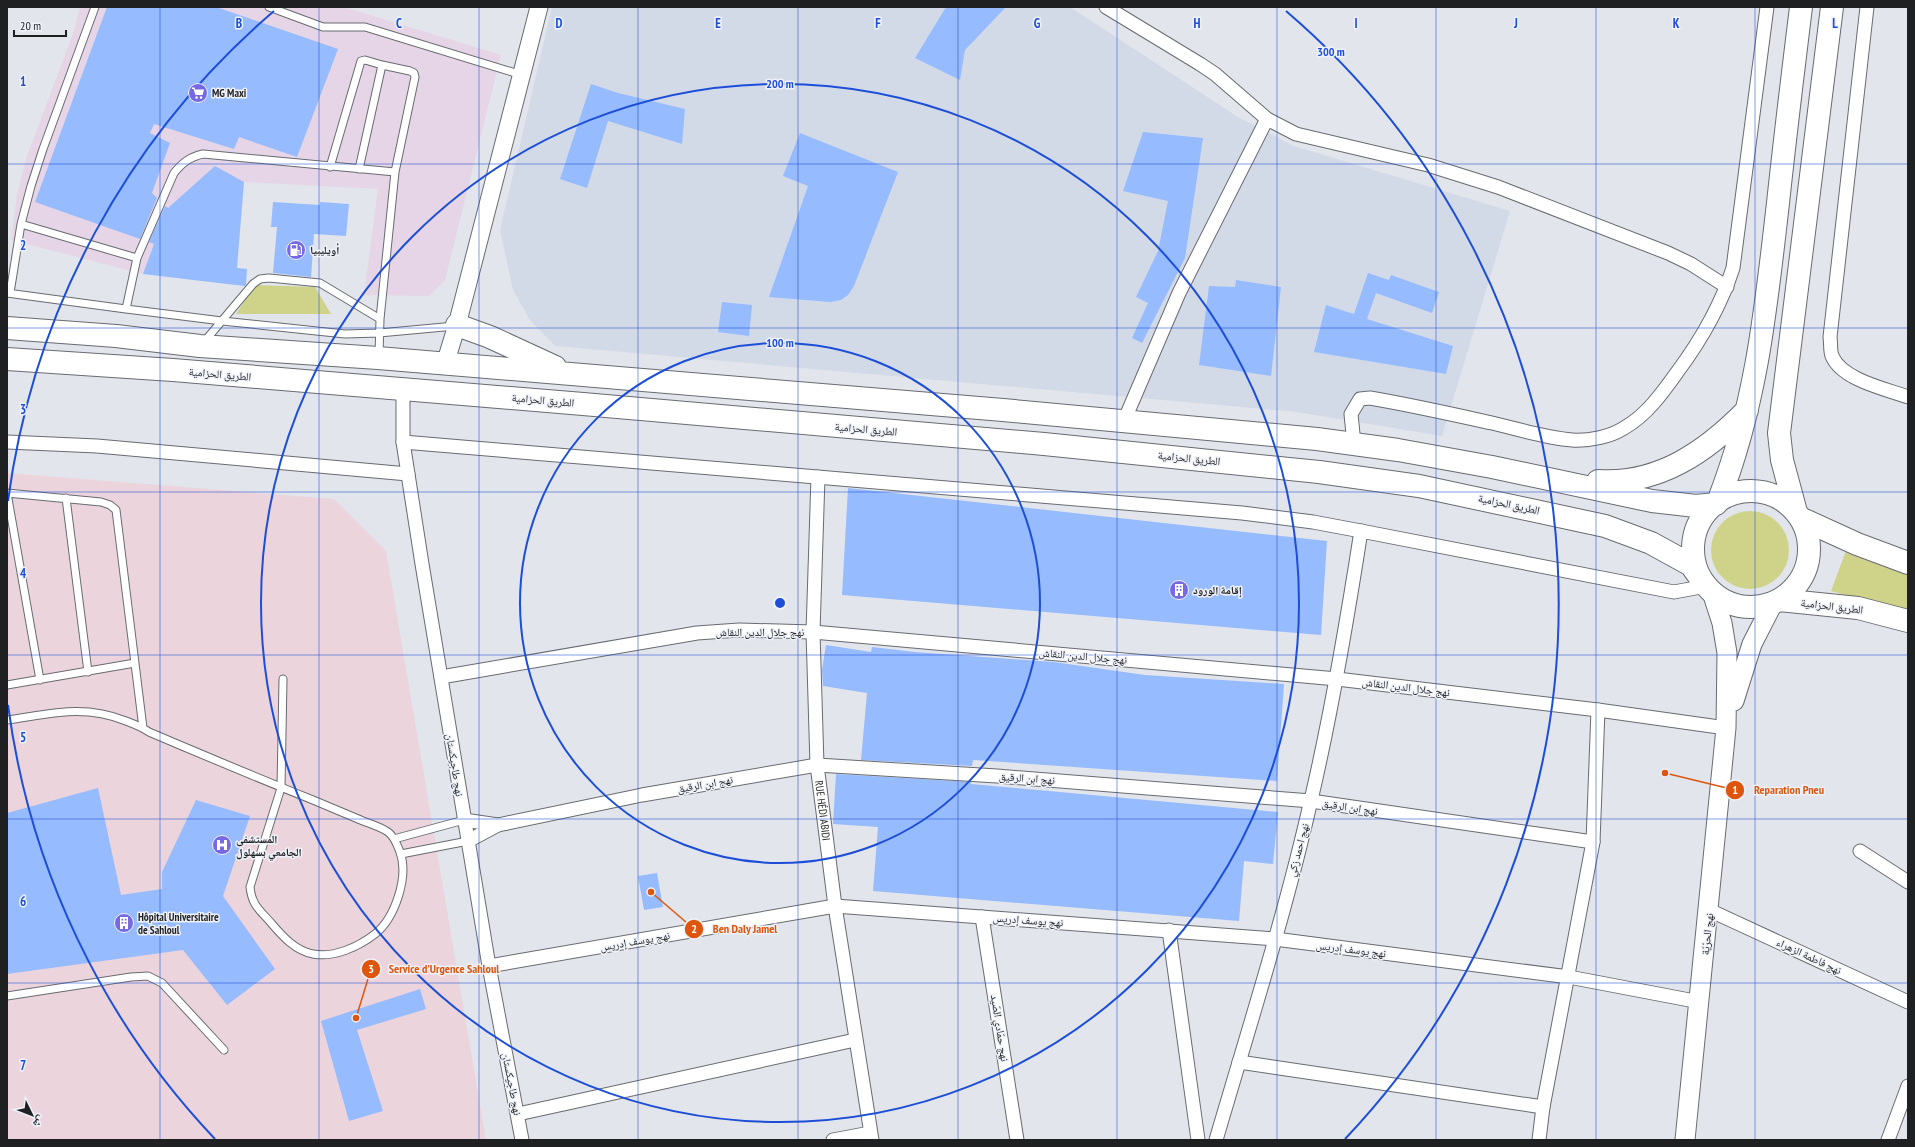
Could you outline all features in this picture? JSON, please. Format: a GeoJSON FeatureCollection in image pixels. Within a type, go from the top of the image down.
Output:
{"type":"FeatureCollection","features":[{"type":"Feature","properties":{"kind":"highway"},"geometry":{"type":"LineString","coordinates":[[1717,503],[1739,446],[1754,383],[1764,326],[1801,7]]}},
{"type":"Feature","properties":{"kind":"highway"},"geometry":{"type":"LineString","coordinates":[[1798,515],[1782,460],[1779,433],[1832,7]]}},
{"type":"Feature","properties":{"kind":"highway"},"geometry":{"type":"LineString","coordinates":[[457,325],[479,332],[537,360],[574,375]]}},
{"type":"Feature","properties":{"kind":"highway","name":"الطريق الحزامية"},"geometry":{"type":"LineString","coordinates":[[7,328],[116,336],[200,346],[378,358],[1003,410],[1318,439],[1398,450],[1547,478],[1652,500],[1696,506],[1717,503]]}},
{"type":"Feature","properties":{"kind":"highway","name":"الطريق الحزامية"},"geometry":{"type":"LineString","coordinates":[[7,359],[173,370],[1052,444],[1248,464],[1419,486],[1605,526],[1651,543],[1691,565],[1707,587],[1725,601],[1741,606],[1757,607],[1776,602],[1858,608],[1908,621]]}},
{"type":"Feature","properties":{"kind":"highway"},"geometry":{"type":"LineString","coordinates":[[1547,478],[1613,482],[1647,476],[1675,465],[1701,451],[1724,433],[1748,410]]}},
{"type":"Feature","properties":{"kind":"highway","name":"الطريق الحزامية"},"geometry":{"type":"LineString","coordinates":[[1707,587],[1696,566],[1694,549],[1695,538],[1704,516],[1717,503],[1734,494],[1751,492],[1768,494],[1783,501],[1798,515],[1857,544],[1908,563]]}},
{"type":"Feature","properties":{"kind":"highway","name":"الطريق الحزامية"},"geometry":{"type":"LineString","coordinates":[[1776,602],[1794,588],[1804,573],[1809,554],[1808,535],[1798,515]]}},
{"type":"Feature","properties":{"kind":"main road"},"geometry":{"type":"LineString","coordinates":[[1707,587],[1722,623],[1727,653],[1728,670],[1726,728]]}},
{"type":"Feature","properties":{"kind":"main road"},"geometry":{"type":"LineString","coordinates":[[1726,728],[1752,644],[1776,602]]}},
{"type":"Feature","properties":{"kind":"main road","name":"نهج الحرّيّة"},"geometry":{"type":"LineString","coordinates":[[1685,1140],[1700,1002],[1726,728]]}},
{"type":"Feature","properties":{"kind":"street"},"geometry":{"type":"LineString","coordinates":[[445,364],[457,325],[523,75],[539,7]]}},
{"type":"Feature","properties":{"kind":"street"},"geometry":{"type":"LineString","coordinates":[[1106,7],[1215,74],[1267,119],[1296,134],[1428,165],[1498,187],[1668,253],[1691,264],[1727,287]]}},
{"type":"Feature","properties":{"kind":"street"},"geometry":{"type":"LineString","coordinates":[[1354,444],[1351,414],[1360,399],[1370,398],[1436,410],[1548,436],[1573,440],[1599,438],[1624,428],[1646,412],[1685,362],[1712,318],[1727,287],[1733,268],[1767,7]]}},
{"type":"Feature","properties":{"kind":"street"},"geometry":{"type":"LineString","coordinates":[[1867,7],[1830,337],[1832,355],[1839,367],[1854,377],[1908,397]]}},
{"type":"Feature","properties":{"kind":"street"},"geometry":{"type":"LineString","coordinates":[[1124,421],[1178,293],[1267,119]]}},
{"type":"Feature","properties":{"kind":"street","name":"نهج طاجيكستان"},"geometry":{"type":"LineString","coordinates":[[403,389],[403,442],[408,474],[464,820],[489,966],[522,1140]]}},
{"type":"Feature","properties":{"kind":"street"},"geometry":{"type":"LineString","coordinates":[[7,442],[97,446],[408,474]]}},
{"type":"Feature","properties":{"kind":"street"},"geometry":{"type":"LineString","coordinates":[[403,442],[1242,513],[1313,522],[1674,592],[1707,587]]}},
{"type":"Feature","properties":{"kind":"street","name":"RUE HÉDI ABIDI"},"geometry":{"type":"LineString","coordinates":[[818,477],[813,632],[817,765],[835,906],[871,1136]]}},
{"type":"Feature","properties":{"kind":"street","name":"نهج احمد زكي"},"geometry":{"type":"LineString","coordinates":[[1216,1140],[1274,939],[1311,801],[1337,679],[1361,531]]}},
{"type":"Feature","properties":{"kind":"street","name":"نهج جلال الدين النقاش"},"geometry":{"type":"LineString","coordinates":[[441,677],[697,633],[739,630],[813,632],[1337,679],[1598,710],[1726,728]]}},
{"type":"Feature","properties":{"kind":"street"},"geometry":{"type":"LineString","coordinates":[[1539,1140],[1543,1107],[1569,977],[1593,842],[1598,710]]}},
{"type":"Feature","properties":{"kind":"street","name":"نهج ابن الرقيق"},"geometry":{"type":"LineString","coordinates":[[464,820],[498,825],[642,795],[817,765],[997,776],[1311,801],[1593,842]]}},
{"type":"Feature","properties":{"kind":"street"},"geometry":{"type":"LineString","coordinates":[[468,841],[498,825]]}},
{"type":"Feature","properties":{"kind":"street"},"geometry":{"type":"LineString","coordinates":[[1860,851],[1908,882]]}},
{"type":"Feature","properties":{"kind":"street","name":"نهج يوسف إدريس"},"geometry":{"type":"LineString","coordinates":[[489,966],[835,906],[1274,939],[1569,977],[1700,1002]]}},
{"type":"Feature","properties":{"kind":"street","name":"نهج فاطمة الزهراء"},"geometry":{"type":"LineString","coordinates":[[1709,910],[1908,1002]]}},
{"type":"Feature","properties":{"kind":"street","name":"نهج حمّادي الصّيد"},"geometry":{"type":"LineString","coordinates":[[982,917],[1017,1140]]}},
{"type":"Feature","properties":{"kind":"street"},"geometry":{"type":"LineString","coordinates":[[1169,930],[1198,1140]]}},
{"type":"Feature","properties":{"kind":"street"},"geometry":{"type":"LineString","coordinates":[[518,1114],[855,1040]]}},
{"type":"Feature","properties":{"kind":"street"},"geometry":{"type":"LineString","coordinates":[[1239,1062],[1543,1107]]}},
{"type":"Feature","properties":{"kind":"street"},"geometry":{"type":"LineString","coordinates":[[1888,1140],[1908,1086]]}},
{"type":"Feature","properties":{"kind":"street"},"geometry":{"type":"LineString","coordinates":[[833,1140],[871,1136]]}},
{"type":"Feature","properties":{"kind":"lane"},"geometry":{"type":"LineString","coordinates":[[95,7],[43,148],[21,224],[9,293],[222,322],[345,334],[380,333],[457,325]]}},
{"type":"Feature","properties":{"kind":"lane"},"geometry":{"type":"LineString","coordinates":[[269,7],[323,27],[365,26],[523,75]]}},
{"type":"Feature","properties":{"kind":"lane"},"geometry":{"type":"LineString","coordinates":[[330,167],[361,61],[365,60],[414,73],[415,77],[395,172],[380,319],[378,358]]}},
{"type":"Feature","properties":{"kind":"lane"},"geometry":{"type":"LineString","coordinates":[[359,169],[382,64]]}},
{"type":"Feature","properties":{"kind":"lane"},"geometry":{"type":"LineString","coordinates":[[126,309],[137,258],[174,173],[183,162],[193,156],[204,154],[395,172]]}},
{"type":"Feature","properties":{"kind":"lane"},"geometry":{"type":"LineString","coordinates":[[21,224],[137,258]]}},
{"type":"Feature","properties":{"kind":"lane"},"geometry":{"type":"LineString","coordinates":[[200,346],[253,284],[260,279],[268,278],[320,283],[380,319]]}},
{"type":"Feature","properties":{"kind":"lane"},"geometry":{"type":"LineString","coordinates":[[40,680],[7,493],[101,502],[110,505],[116,510],[143,728]]}},
{"type":"Feature","properties":{"kind":"lane"},"geometry":{"type":"LineString","coordinates":[[66,498],[88,672]]}},
{"type":"Feature","properties":{"kind":"lane"},"geometry":{"type":"LineString","coordinates":[[7,685],[135,663]]}},
{"type":"Feature","properties":{"kind":"lane"},"geometry":{"type":"LineString","coordinates":[[7,720],[72,711],[91,711],[108,714],[281,788],[372,824],[388,832],[394,838],[401,854],[404,867],[400,892],[391,913],[376,934],[355,946],[334,954],[313,954],[297,947],[284,938],[252,900],[250,887],[281,788],[283,679]]}},
{"type":"Feature","properties":{"kind":"lane"},"geometry":{"type":"LineString","coordinates":[[394,838],[464,820]]}},
{"type":"Feature","properties":{"kind":"lane"},"geometry":{"type":"LineString","coordinates":[[401,854],[468,841]]}},
{"type":"Feature","properties":{"kind":"lane"},"geometry":{"type":"LineString","coordinates":[[7,996],[131,977],[148,976],[162,983],[224,1050]]}},
{"type":"Feature","properties":{"kind":"shaded area"},"geometry":{"type":"Polygon","coordinates":[[[80,7],[344,7],[501,55],[445,280],[429,296],[364,295],[378,189],[244,182],[215,167],[168,208],[143,274],[11,240],[17,195],[26,159],[74,31],[80,7]]]}},
{"type":"Feature","properties":{"kind":"shaded area"},"geometry":{"type":"Polygon","coordinates":[[[552,7],[1070,7],[1238,117],[1294,146],[1510,211],[1442,436],[1297,412],[555,346],[530,320],[513,290],[500,230],[552,7]]]}},
{"type":"Feature","properties":{"kind":"shaded area","name":"المستشفى الجامعي بسهلول"},"geometry":{"type":"Polygon","coordinates":[[[7,473],[334,499],[386,551],[486,1140],[7,1140],[7,473]]]}},
{"type":"Feature","properties":{"kind":"green space"},"geometry":{"type":"Polygon","coordinates":[[[255,285],[315,287],[331,314],[236,314],[255,285]]]}},
{"type":"Feature","properties":{"kind":"green space"},"geometry":{"type":"Polygon","coordinates":[[[1742,511],[1758,511],[1772,517],[1783,528],[1789,542],[1789,558],[1783,572],[1772,583],[1758,589],[1742,589],[1728,583],[1717,572],[1711,558],[1711,542],[1717,528],[1728,517],[1742,511]]]}},
{"type":"Feature","properties":{"kind":"green space"},"geometry":{"type":"Polygon","coordinates":[[[1847,548],[1908,572],[1908,612],[1831,591],[1847,548]]]}},
{"type":"Feature","properties":{"kind":"building","name":"MG Maxi"},"geometry":{"type":"Polygon","coordinates":[[[107,7],[216,7],[338,49],[297,157],[239,137],[234,149],[154,124],[150,133],[170,143],[152,193],[157,198],[140,239],[35,202],[107,7]]]}},
{"type":"Feature","properties":{"kind":"building"},"geometry":{"type":"Polygon","coordinates":[[[946,7],[1006,7],[965,50],[960,80],[915,58],[946,7]]]}},
{"type":"Feature","properties":{"kind":"building"},"geometry":{"type":"Polygon","coordinates":[[[591,84],[618,93],[685,109],[682,144],[608,121],[587,188],[560,179],[591,84]]]}},
{"type":"Feature","properties":{"kind":"building"},"geometry":{"type":"Polygon","coordinates":[[[1143,132],[1203,138],[1185,258],[1142,343],[1132,338],[1148,303],[1136,297],[1158,251],[1168,201],[1123,191],[1143,132]]]}},
{"type":"Feature","properties":{"kind":"building"},"geometry":{"type":"Polygon","coordinates":[[[800,133],[898,172],[854,286],[848,295],[841,300],[830,302],[769,297],[808,186],[783,176],[800,133]]]}},
{"type":"Feature","properties":{"kind":"building"},"geometry":{"type":"Polygon","coordinates":[[[215,166],[244,182],[237,268],[247,269],[246,285],[143,274],[154,244],[149,242],[165,206],[168,208],[215,166]]]}},
{"type":"Feature","properties":{"kind":"building"},"geometry":{"type":"Polygon","coordinates":[[[273,202],[320,205],[320,202],[349,204],[346,236],[314,234],[311,277],[273,273],[277,227],[271,227],[273,202]]]}},
{"type":"Feature","properties":{"kind":"building"},"geometry":{"type":"Polygon","coordinates":[[[1368,273],[1389,280],[1391,275],[1439,292],[1432,313],[1376,293],[1367,319],[1453,346],[1446,374],[1314,352],[1326,305],[1354,314],[1368,273]]]}},
{"type":"Feature","properties":{"kind":"building"},"geometry":{"type":"Polygon","coordinates":[[[1236,280],[1281,287],[1271,376],[1199,365],[1209,286],[1235,287],[1236,280]]]}},
{"type":"Feature","properties":{"kind":"building"},"geometry":{"type":"Polygon","coordinates":[[[722,302],[752,305],[749,336],[718,332],[722,302]]]}},
{"type":"Feature","properties":{"kind":"building"},"geometry":{"type":"Polygon","coordinates":[[[848,488],[1327,541],[1321,635],[842,595],[848,488]]]}},
{"type":"Feature","properties":{"kind":"building"},"geometry":{"type":"Polygon","coordinates":[[[826,645],[871,652],[872,647],[915,652],[1054,662],[1145,675],[1284,684],[1277,781],[973,760],[972,766],[861,760],[867,693],[823,686],[822,670],[826,645]]]}},
{"type":"Feature","properties":{"kind":"building"},"geometry":{"type":"Polygon","coordinates":[[[836,774],[971,782],[971,784],[1278,812],[1273,864],[1244,861],[1239,921],[873,891],[878,827],[833,824],[836,774]]]}},
{"type":"Feature","properties":{"kind":"building","name":"Hôpital Universitaire de Sahloul"},"geometry":{"type":"Polygon","coordinates":[[[98,788],[121,895],[162,889],[162,872],[196,800],[250,816],[223,896],[275,969],[227,1005],[183,950],[7,974],[7,813],[98,788]]]}},
{"type":"Feature","properties":{"kind":"building"},"geometry":{"type":"Polygon","coordinates":[[[657,873],[663,907],[644,910],[638,876],[657,873]]]}},
{"type":"Feature","properties":{"kind":"building"},"geometry":{"type":"Polygon","coordinates":[[[420,989],[426,1009],[357,1030],[383,1111],[349,1121],[321,1021],[420,989]]]}},
{"type":"Feature","properties":{"kind":"place","name":"MG Maxi"},"geometry":{"type":"Point","coordinates":[198,93]}},
{"type":"Feature","properties":{"kind":"place","name":"أويليبيا"},"geometry":{"type":"Point","coordinates":[296,250]}},
{"type":"Feature","properties":{"kind":"place","name":"إقامة الورود"},"geometry":{"type":"Point","coordinates":[1179,590]}},
{"type":"Feature","properties":{"kind":"place","name":"Reparation Pneu"},"geometry":{"type":"Point","coordinates":[1665,773]}},
{"type":"Feature","properties":{"kind":"place","name":"المستشفى الجامعي بسهلول"},"geometry":{"type":"Point","coordinates":[222,845]}},
{"type":"Feature","properties":{"kind":"place","name":"Ben Daly Jamel"},"geometry":{"type":"Point","coordinates":[651,892]}},
{"type":"Feature","properties":{"kind":"place","name":"Hôpital Universitaire de Sahloul"},"geometry":{"type":"Point","coordinates":[124,923]}},
{"type":"Feature","properties":{"kind":"place","name":"Service d'Urgence Sahloul"},"geometry":{"type":"Point","coordinates":[356,1018]}}]}
